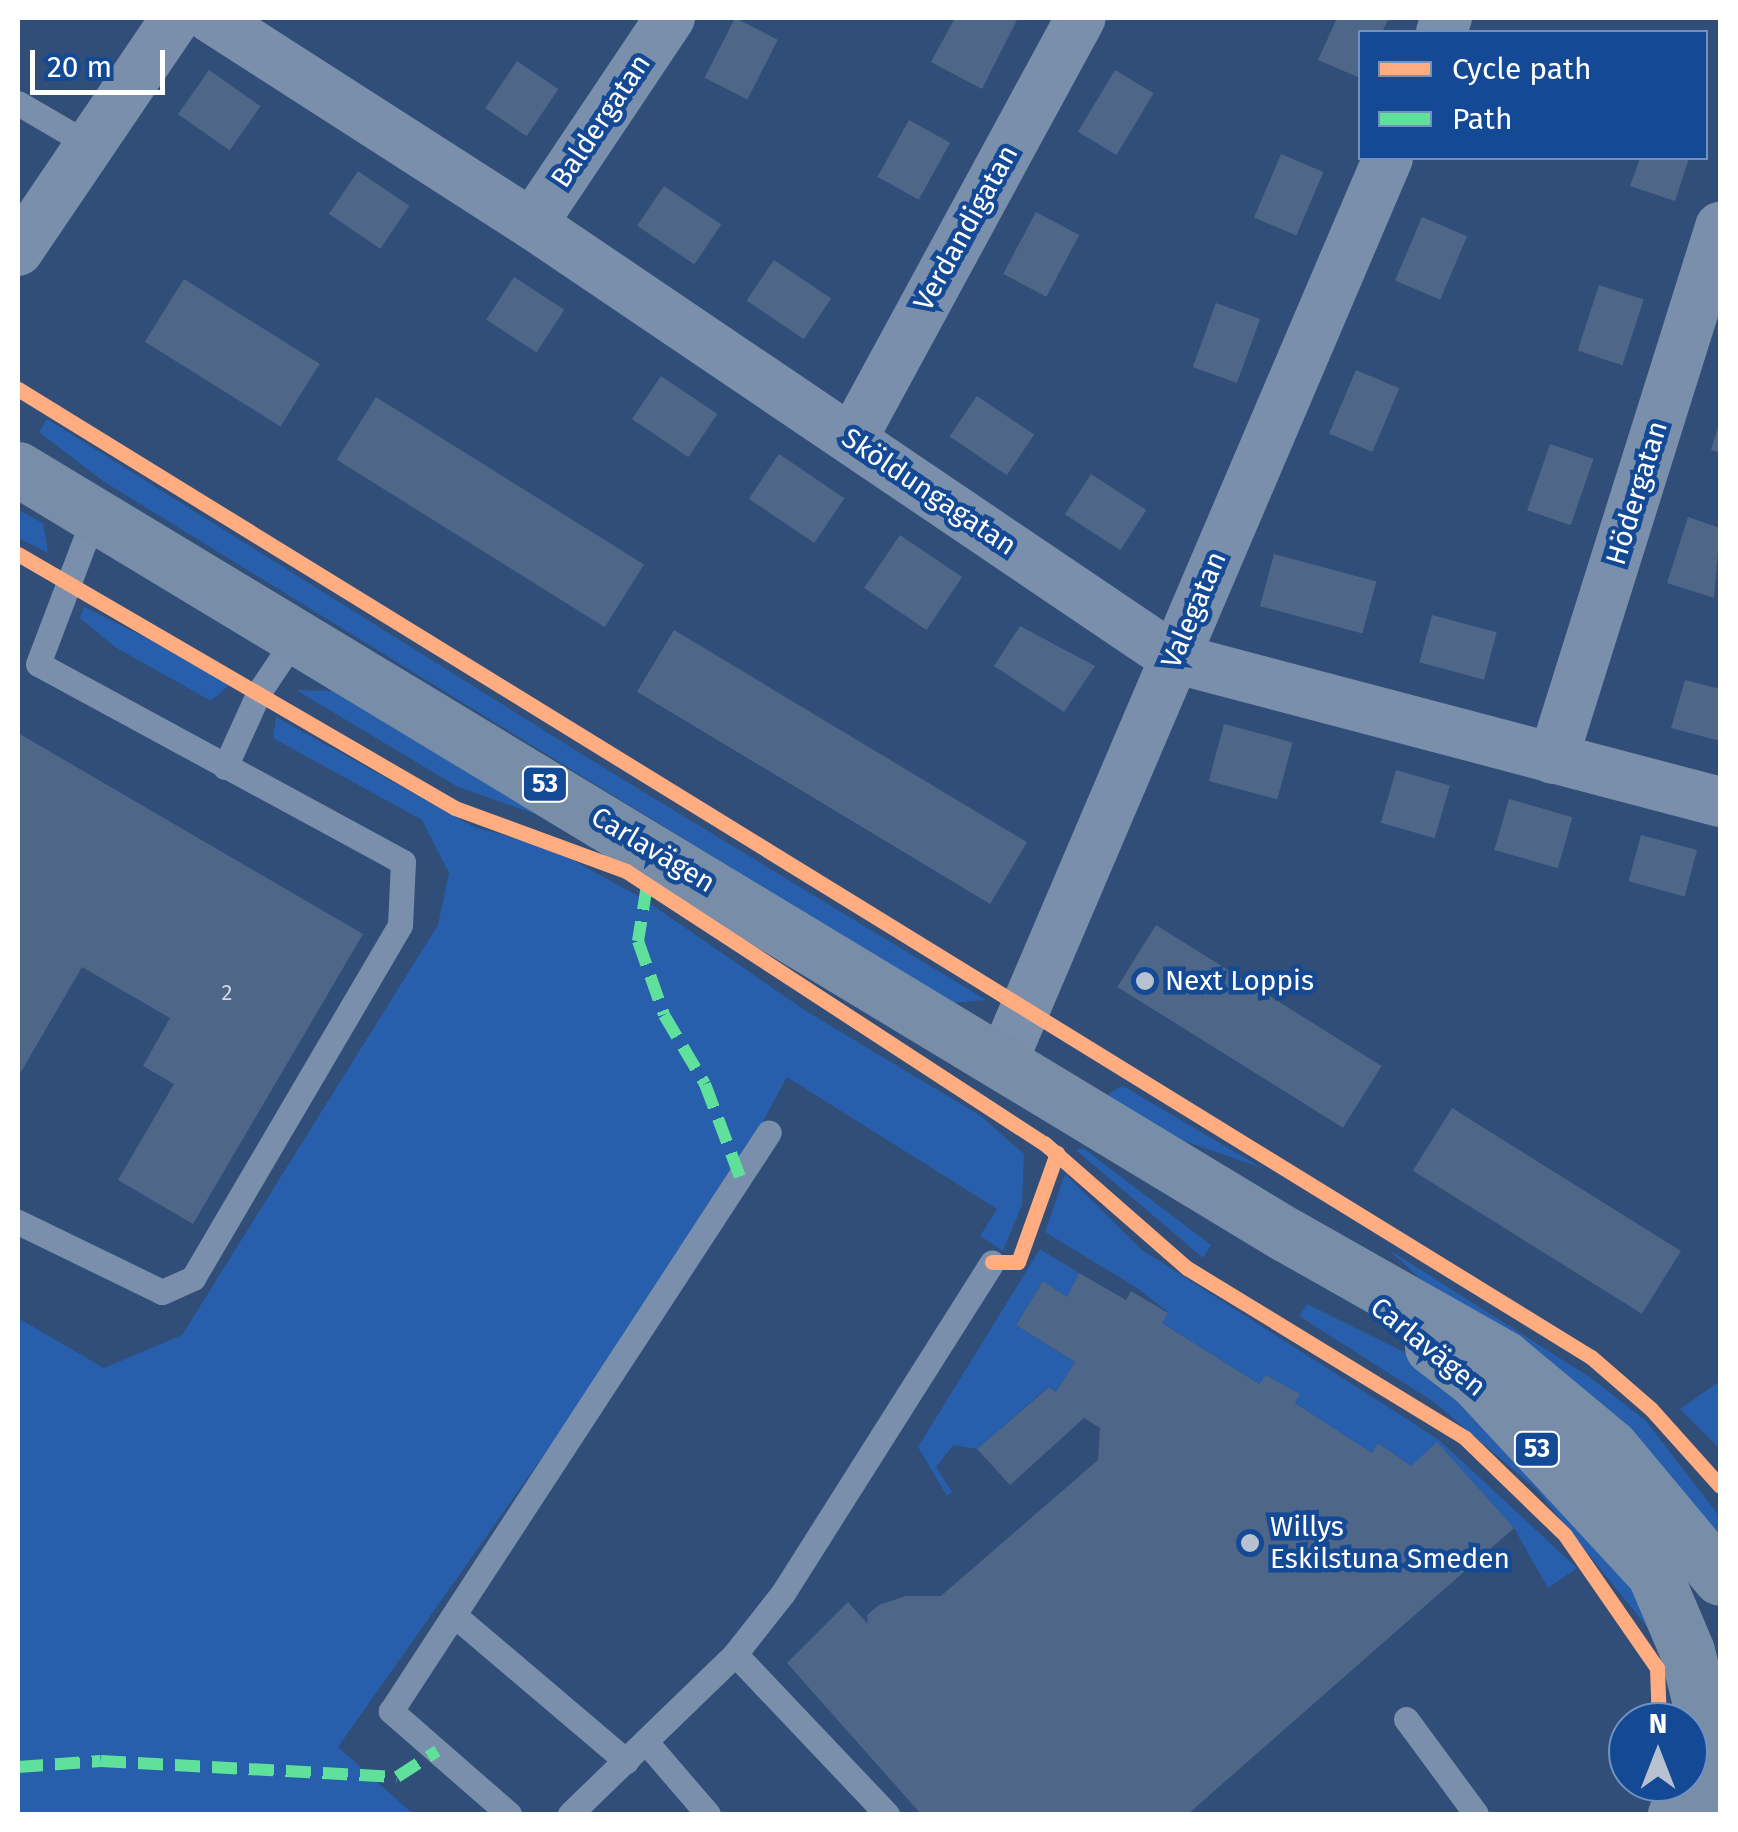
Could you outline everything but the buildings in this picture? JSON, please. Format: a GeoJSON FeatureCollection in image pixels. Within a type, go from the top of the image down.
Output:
{"type":"FeatureCollection","features":[{"type":"Feature","properties":{"kind":"main road","name":"Carlavägen"},"geometry":{"type":"LineString","coordinates":[[18,469],[298,634],[1286,1235],[1504,1358],[1611,1447],[1720,1578]]}},
{"type":"Feature","properties":{"kind":"main road","name":"Carlavägen"},"geometry":{"type":"LineString","coordinates":[[1286,1235],[1476,1381],[1654,1573],[1713,1712]]}},
{"type":"Feature","properties":{"kind":"main road","name":"53"},"geometry":{"type":"LineString","coordinates":[[1695,1803],[1713,1712]]}},
{"type":"Feature","properties":{"kind":"street"},"geometry":{"type":"LineString","coordinates":[[18,251],[176,18]]}},
{"type":"Feature","properties":{"kind":"street","name":"Sköldungagatan"},"geometry":{"type":"LineString","coordinates":[[211,18],[532,224],[1174,658],[1720,802]]}},
{"type":"Feature","properties":{"kind":"street","name":"Baldergatan"},"geometry":{"type":"LineString","coordinates":[[532,224],[670,18]]}},
{"type":"Feature","properties":{"kind":"street","name":"Verdandigatan"},"geometry":{"type":"LineString","coordinates":[[852,439],[1081,18]]}},
{"type":"Feature","properties":{"kind":"street","name":"Valegatan"},"geometry":{"type":"LineString","coordinates":[[1002,1063],[1387,160]]}},
{"type":"Feature","properties":{"kind":"street","name":"Hödergatan"},"geometry":{"type":"LineString","coordinates":[[1553,759],[1720,227]]}},
{"type":"Feature","properties":{"kind":"lane"},"geometry":{"type":"LineString","coordinates":[[18,103],[90,144]]}},
{"type":"Feature","properties":{"kind":"lane"},"geometry":{"type":"LineString","coordinates":[[18,1222],[162,1292],[194,1278],[400,926],[403,862],[38,664],[95,514]]}},
{"type":"Feature","properties":{"kind":"lane"},"geometry":{"type":"LineString","coordinates":[[225,767],[259,692],[298,634]]}},
{"type":"Feature","properties":{"kind":"lane"},"geometry":{"type":"LineString","coordinates":[[508,1814],[391,1711],[770,1132]]}},
{"type":"Feature","properties":{"kind":"lane"},"geometry":{"type":"LineString","coordinates":[[570,1814],[736,1654],[783,1593],[992,1262]]}},
{"type":"Feature","properties":{"kind":"lane"},"geometry":{"type":"LineString","coordinates":[[454,1615],[626,1761]]}},
{"type":"Feature","properties":{"kind":"lane"},"geometry":{"type":"LineString","coordinates":[[736,1654],[887,1814]]}},
{"type":"Feature","properties":{"kind":"lane"},"geometry":{"type":"LineString","coordinates":[[1406,1719],[1476,1814]]}},
{"type":"Feature","properties":{"kind":"lane"},"geometry":{"type":"LineString","coordinates":[[646,1742],[708,1814]]}},
{"type":"Feature","properties":{"kind":"shaded area"},"geometry":{"type":"Polygon","coordinates":[[[47,419],[596,763],[986,1000],[950,1003],[103,481],[39,432],[47,419]]]}},
{"type":"Feature","properties":{"kind":"shaded area"},"geometry":{"type":"Polygon","coordinates":[[[18,510],[43,523],[48,553],[18,538],[18,510]]]}},
{"type":"Feature","properties":{"kind":"shaded area"},"geometry":{"type":"Polygon","coordinates":[[[84,607],[229,685],[211,701],[115,647],[80,618],[84,607]]]}},
{"type":"Feature","properties":{"kind":"shaded area"},"geometry":{"type":"Polygon","coordinates":[[[296,690],[340,691],[544,817],[458,787],[296,690]]]}},
{"type":"Feature","properties":{"kind":"shaded area"},"geometry":{"type":"Polygon","coordinates":[[[276,717],[474,827],[551,848],[645,900],[806,1011],[981,1116],[1024,1154],[1022,1205],[1003,1251],[980,1236],[997,1209],[787,1077],[744,1156],[596,1381],[338,1747],[413,1814],[18,1814],[18,1318],[104,1368],[182,1335],[438,925],[449,873],[422,820],[273,738],[276,717]]]}},
{"type":"Feature","properties":{"kind":"shaded area"},"geometry":{"type":"Polygon","coordinates":[[[1123,1086],[1262,1168],[1167,1135],[1109,1102],[1109,1093],[1123,1086]]]}},
{"type":"Feature","properties":{"kind":"shaded area"},"geometry":{"type":"Polygon","coordinates":[[[1083,1148],[1211,1245],[1203,1258],[1076,1150],[1083,1148]]]}},
{"type":"Feature","properties":{"kind":"shaded area"},"geometry":{"type":"Polygon","coordinates":[[[1065,1174],[1142,1250],[1438,1439],[1577,1568],[1548,1588],[1514,1528],[1437,1443],[1411,1466],[1378,1443],[1372,1453],[1295,1403],[1299,1394],[1267,1375],[1259,1384],[1162,1323],[1168,1312],[1137,1288],[1045,1232],[1065,1174]]]}},
{"type":"Feature","properties":{"kind":"shaded area"},"geometry":{"type":"Polygon","coordinates":[[[1040,1249],[1079,1273],[1067,1297],[1043,1281],[1016,1325],[1075,1362],[1056,1392],[1048,1387],[977,1449],[953,1445],[936,1467],[952,1492],[947,1496],[918,1447],[1040,1249]]]}},
{"type":"Feature","properties":{"kind":"shaded area"},"geometry":{"type":"Polygon","coordinates":[[[1388,1249],[1591,1378],[1646,1421],[1720,1517],[1720,1556],[1388,1249]]]}},
{"type":"Feature","properties":{"kind":"shaded area"},"geometry":{"type":"Polygon","coordinates":[[[1307,1304],[1416,1358],[1521,1454],[1652,1613],[1656,1638],[1536,1489],[1434,1402],[1299,1316],[1307,1304]]]}},
{"type":"Feature","properties":{"kind":"shaded area"},"geometry":{"type":"Polygon","coordinates":[[[1720,1381],[1720,1449],[1680,1409],[1720,1381]]]}},
{"type":"Feature","properties":{"kind":"marked path"},"geometry":{"type":"LineString","coordinates":[[647,885],[638,941],[664,1015],[705,1084],[740,1177]]}},
{"type":"Feature","properties":{"kind":"marked path"},"geometry":{"type":"LineString","coordinates":[[18,1767],[101,1761],[397,1777],[437,1751]]}},
{"type":"Feature","properties":{"kind":"cycle path"},"geometry":{"type":"LineString","coordinates":[[18,389],[1591,1357],[1651,1409],[1720,1486]]}},
{"type":"Feature","properties":{"kind":"cycle path"},"geometry":{"type":"LineString","coordinates":[[18,554],[455,808],[626,871],[1044,1143],[1187,1268],[1465,1438],[1565,1535],[1657,1668],[1658,1702]]}},
{"type":"Feature","properties":{"kind":"cycle path"},"geometry":{"type":"LineString","coordinates":[[992,1262],[1018,1262],[1057,1153]]}},
{"type":"Feature","properties":{"kind":"place","name":"Next Loppis"},"geometry":{"type":"Point","coordinates":[1145,981]}},
{"type":"Feature","properties":{"kind":"place","name":"Willys Eskilstuna Smeden"},"geometry":{"type":"Point","coordinates":[1250,1543]}}]}
